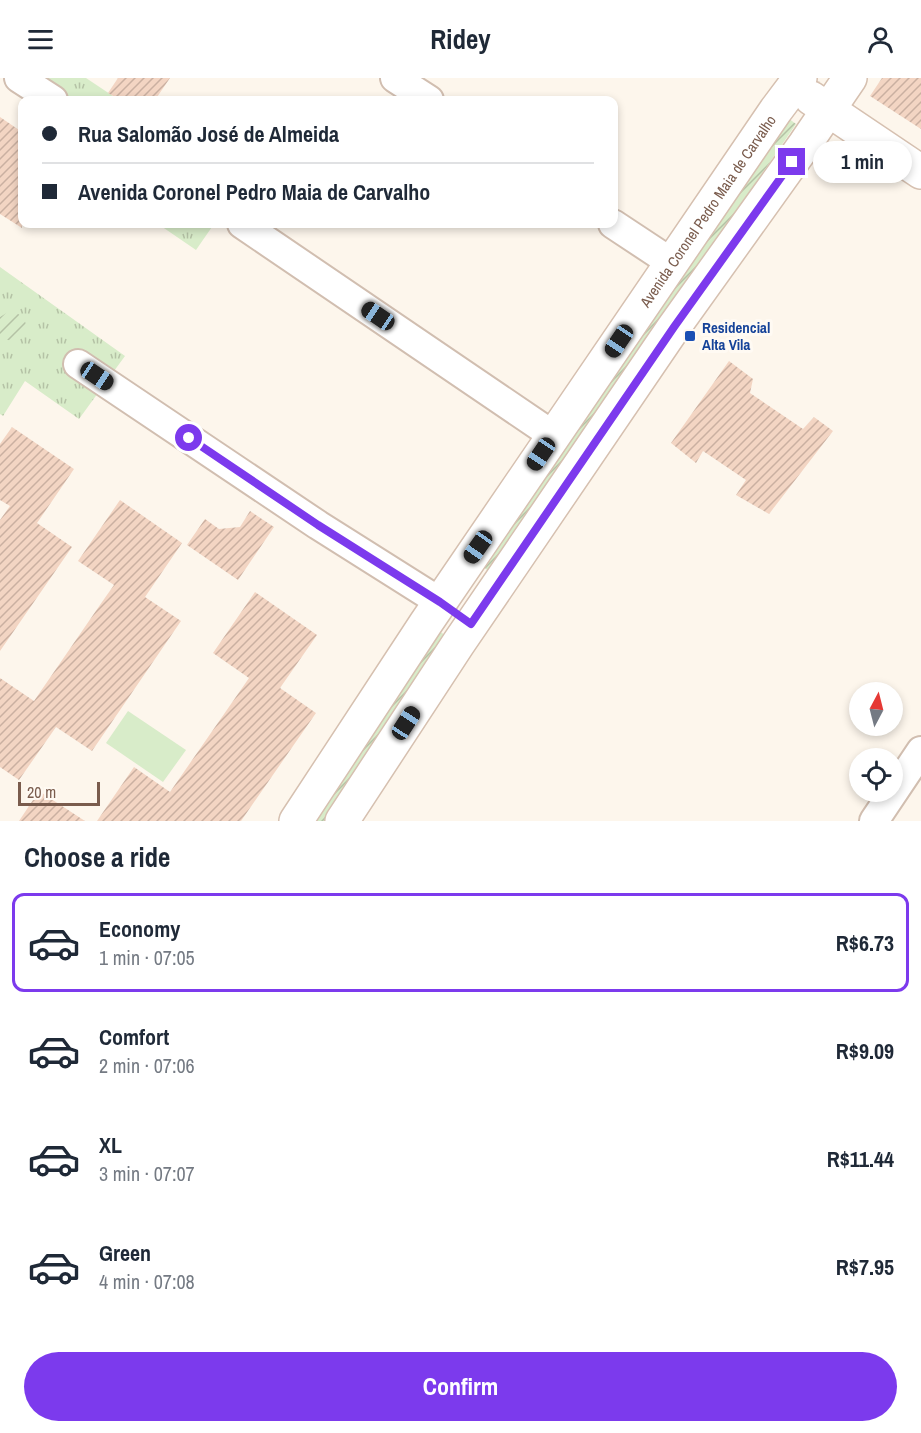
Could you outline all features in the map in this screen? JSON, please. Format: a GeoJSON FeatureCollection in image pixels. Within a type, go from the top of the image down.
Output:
{"type":"FeatureCollection","features":[{"type":"Feature","properties":{"kind":"street"},"geometry":{"type":"LineString","coordinates":[[19,78],[47,96]]}},
{"type":"Feature","properties":{"kind":"street"},"geometry":{"type":"LineString","coordinates":[[395,78],[423,96]]}},
{"type":"Feature","properties":{"kind":"street"},"geometry":{"type":"LineString","coordinates":[[342,821],[471,624],[674,327],[850,78]]}},
{"type":"Feature","properties":{"kind":"street"},"geometry":{"type":"LineString","coordinates":[[791,81],[829,110],[921,172]]}},
{"type":"Feature","properties":{"kind":"street","name":"Avenida Coronel Pedro Maia de Carvalho"},"geometry":{"type":"LineString","coordinates":[[296,821],[440,602],[672,263],[791,81]]}},
{"type":"Feature","properties":{"kind":"street"},"geometry":{"type":"LineString","coordinates":[[618,227],[672,263]]}},
{"type":"Feature","properties":{"kind":"street"},"geometry":{"type":"LineString","coordinates":[[248,228],[554,436]]}},
{"type":"Feature","properties":{"kind":"street"},"geometry":{"type":"LineString","coordinates":[[78,364],[318,525],[471,624]]}},
{"type":"Feature","properties":{"kind":"street"},"geometry":{"type":"LineString","coordinates":[[874,821],[921,752]]}},
{"type":"Feature","properties":{"kind":"green space"},"geometry":{"type":"Polygon","coordinates":[[[46,78],[86,78],[113,96],[33,96],[46,78]]]}},
{"type":"Feature","properties":{"kind":"green space"},"geometry":{"type":"Polygon","coordinates":[[[788,118],[796,124],[490,572],[482,566],[788,118]]]}},
{"type":"Feature","properties":{"kind":"green space"},"geometry":{"type":"Polygon","coordinates":[[[164,228],[211,228],[196,250],[164,228]]]}},
{"type":"Feature","properties":{"kind":"green space"},"geometry":{"type":"Polygon","coordinates":[[[0,267],[125,356],[79,419],[25,381],[3,416],[0,414],[0,267]]]}},
{"type":"Feature","properties":{"kind":"green space"},"geometry":{"type":"Polygon","coordinates":[[[10,311],[19,314],[26,326],[25,332],[15,340],[8,340],[0,336],[0,317],[10,311]]]}},
{"type":"Feature","properties":{"kind":"green space"},"geometry":{"type":"Polygon","coordinates":[[[438,630],[446,636],[325,821],[313,821],[438,630]]]}},
{"type":"Feature","properties":{"kind":"green space"},"geometry":{"type":"Polygon","coordinates":[[[128,711],[186,750],[163,782],[106,743],[128,711]]]}},
{"type":"Feature","properties":{"kind":"building"},"geometry":{"type":"Polygon","coordinates":[[[118,78],[170,78],[158,96],[113,96],[108,93],[118,78]]]}},
{"type":"Feature","properties":{"kind":"building"},"geometry":{"type":"Polygon","coordinates":[[[882,78],[921,78],[921,129],[870,96],[882,78]]]}},
{"type":"Feature","properties":{"kind":"building"},"geometry":{"type":"Polygon","coordinates":[[[0,117],[18,129],[18,225],[0,214],[0,117]]]}},
{"type":"Feature","properties":{"kind":"building"},"geometry":{"type":"Polygon","coordinates":[[[729,361],[753,379],[750,393],[803,429],[814,417],[833,431],[769,514],[736,495],[746,480],[703,451],[696,463],[671,443],[729,361]]]}},
{"type":"Feature","properties":{"kind":"building"},"geometry":{"type":"Polygon","coordinates":[[[12,427],[74,469],[37,523],[72,547],[0,651],[0,520],[10,506],[0,500],[0,444],[12,427]]]}},
{"type":"Feature","properties":{"kind":"building"},"geometry":{"type":"Polygon","coordinates":[[[120,500],[182,543],[145,597],[181,621],[92,751],[56,727],[19,780],[0,767],[0,678],[34,701],[114,585],[78,561],[120,500]]]}},
{"type":"Feature","properties":{"kind":"building"},"geometry":{"type":"Polygon","coordinates":[[[250,511],[274,527],[238,580],[187,545],[205,519],[219,529],[240,527],[250,511]]]}},
{"type":"Feature","properties":{"kind":"building"},"geometry":{"type":"Polygon","coordinates":[[[255,592],[317,635],[280,688],[316,713],[241,821],[97,821],[134,767],[170,792],[249,678],[213,653],[255,592]]]}},
{"type":"Feature","properties":{"kind":"building"},"geometry":{"type":"Polygon","coordinates":[[[39,791],[85,821],[19,821],[39,791]]]}},
{"type":"Feature","properties":{"kind":"place","name":"Residencial Alta Vila"},"geometry":{"type":"Point","coordinates":[690,336]}},
{"type":"Feature","properties":{"kind":"route"},"geometry":{"type":"LineString","coordinates":[[189,438],[471,624],[674,327],[792,162]]}}]}
